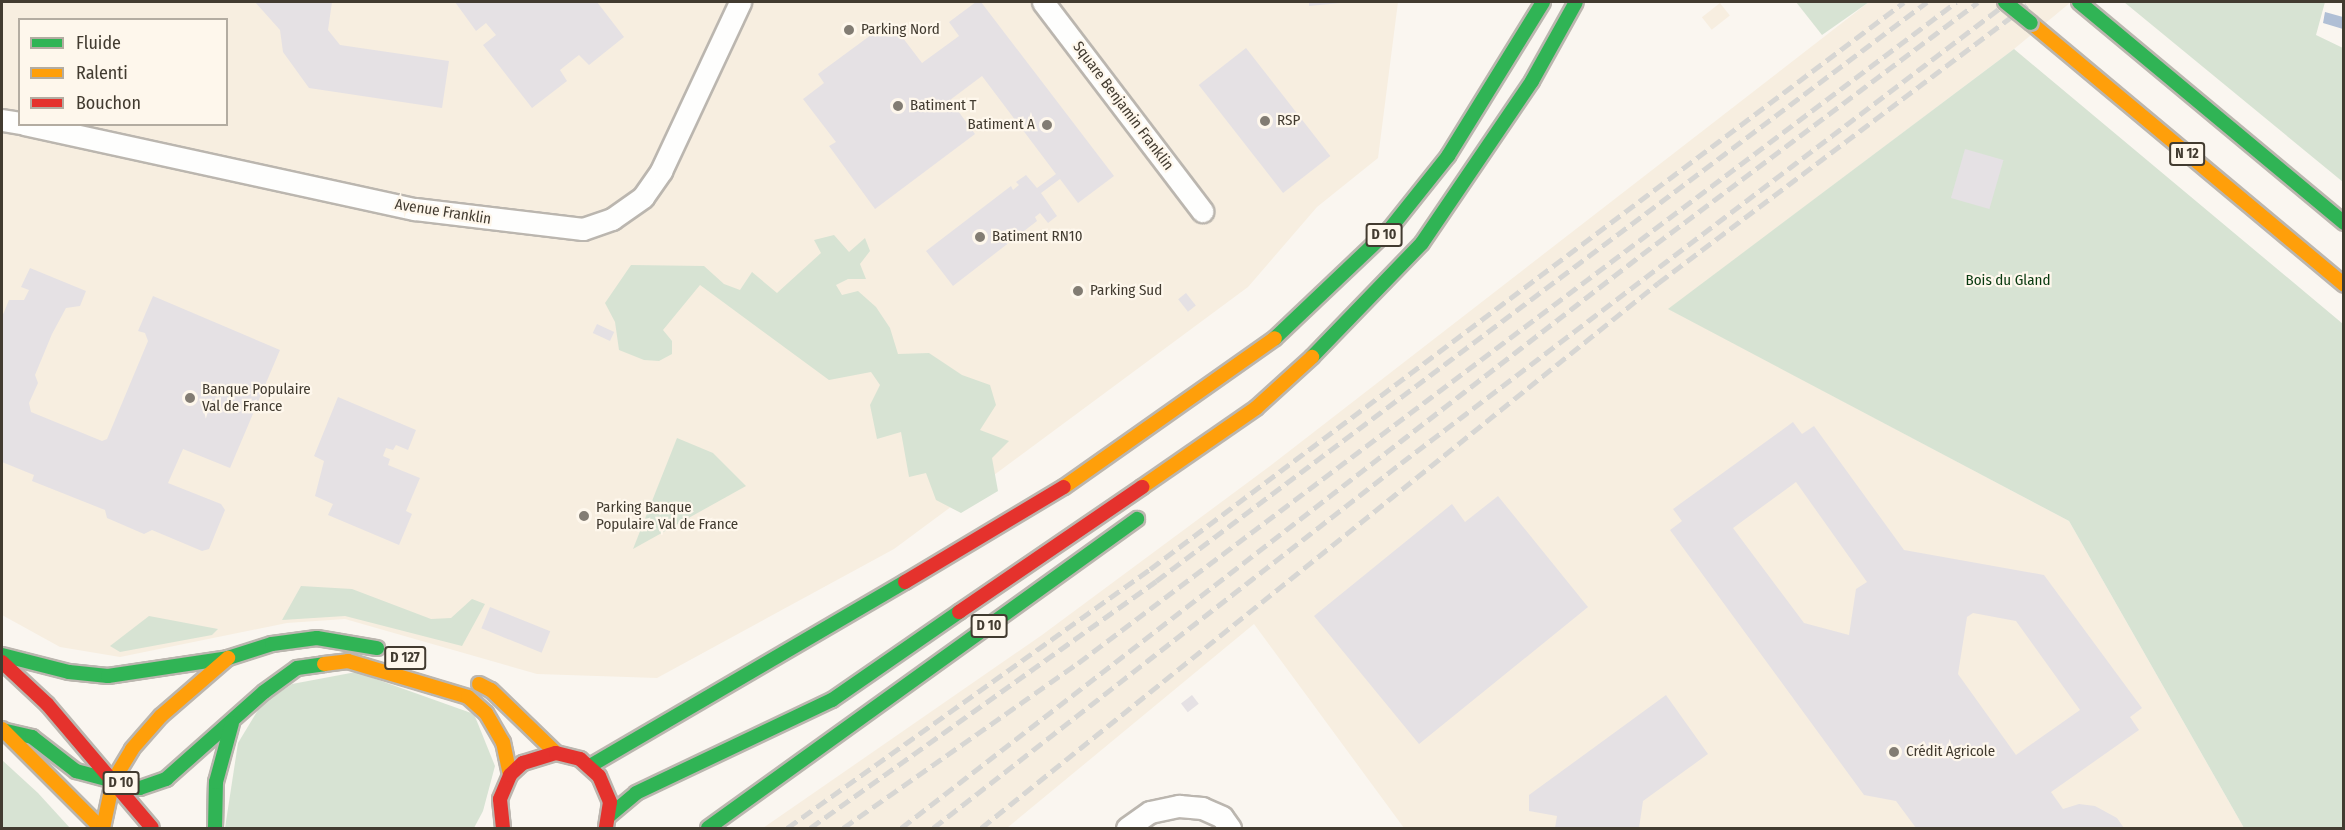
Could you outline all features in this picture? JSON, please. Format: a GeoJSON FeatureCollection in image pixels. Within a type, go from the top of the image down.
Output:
{"type":"FeatureCollection","features":[{"type":"Feature","properties":{"kind":"main road","name":"D 10"},"geometry":{"type":"LineString","coordinates":[[590,766],[1037,505],[1264,349],[1397,220],[1448,156],[1543,2]]}},
{"type":"Feature","properties":{"kind":"main road","name":"D 10"},"geometry":{"type":"LineString","coordinates":[[1218,453],[1256,408],[1334,337],[1422,243],[1525,90],[1576,2]]}},
{"type":"Feature","properties":{"kind":"main road","name":"N 12"},"geometry":{"type":"LineString","coordinates":[[2005,2],[2343,285]]}},
{"type":"Feature","properties":{"kind":"main road"},"geometry":{"type":"LineString","coordinates":[[2079,2],[2343,223]]}},
{"type":"Feature","properties":{"kind":"main road","name":"D 10"},"geometry":{"type":"LineString","coordinates":[[608,822],[636,793],[832,700],[1256,408]]}},
{"type":"Feature","properties":{"kind":"main road","name":"D 10"},"geometry":{"type":"LineString","coordinates":[[708,828],[1145,513]]}},
{"type":"Feature","properties":{"kind":"main road","name":"D 127"},"geometry":{"type":"LineString","coordinates":[[2,655],[69,672],[108,676],[228,658],[272,644],[317,638],[396,655]]}},
{"type":"Feature","properties":{"kind":"main road","name":"D 127"},"geometry":{"type":"LineString","coordinates":[[102,828],[113,781],[132,749],[161,716],[228,658]]}},
{"type":"Feature","properties":{"kind":"main road"},"geometry":{"type":"LineString","coordinates":[[2,662],[47,704],[152,828]]}},
{"type":"Feature","properties":{"kind":"main road","name":"D 10"},"geometry":{"type":"LineString","coordinates":[[2,729],[32,737],[76,771],[140,788],[166,779],[232,723],[264,692],[297,668],[348,662],[468,697],[486,713],[503,742],[510,775]]}},
{"type":"Feature","properties":{"kind":"main road"},"geometry":{"type":"LineString","coordinates":[[462,677],[491,690],[556,753],[590,766],[606,788],[608,822]]}},
{"type":"Feature","properties":{"kind":"main road"},"geometry":{"type":"LineString","coordinates":[[215,828],[216,782],[232,723]]}},
{"type":"Feature","properties":{"kind":"main road","name":"D 127"},"geometry":{"type":"LineString","coordinates":[[2,729],[102,828]]}},
{"type":"Feature","properties":{"kind":"main road"},"geometry":{"type":"LineString","coordinates":[[503,828],[499,812],[504,786],[510,775],[523,763],[556,753]]}},
{"type":"Feature","properties":{"kind":"main road"},"geometry":{"type":"LineString","coordinates":[[487,828],[499,812]]}},
{"type":"Feature","properties":{"kind":"street","name":"Avenue Franklin"},"geometry":{"type":"LineString","coordinates":[[33,126],[415,209],[583,228],[612,219],[649,188],[661,171],[740,2]]}},
{"type":"Feature","properties":{"kind":"street","name":"Square Benjamin Franklin"},"geometry":{"type":"LineString","coordinates":[[1043,2],[1202,211]]}},
{"type":"Feature","properties":{"kind":"street"},"geometry":{"type":"LineString","coordinates":[[2,120],[18,123]]}},
{"type":"Feature","properties":{"kind":"street"},"geometry":{"type":"LineString","coordinates":[[1127,828],[1150,812],[1179,806],[1202,808],[1222,817],[1230,828]]}},
{"type":"Feature","properties":{"kind":"shaded area"},"geometry":{"type":"Polygon","coordinates":[[[2,2],[1398,2],[1378,158],[1317,207],[1248,287],[894,549],[657,678],[537,674],[345,619],[287,623],[120,657],[60,647],[2,615],[2,2]]]}},
{"type":"Feature","properties":{"kind":"shaded area"},"geometry":{"type":"Polygon","coordinates":[[[1869,2],[2071,2],[2014,49],[1669,309],[2069,521],[2244,828],[1404,828],[1254,624],[1007,828],[763,828],[1042,635],[1270,466],[1869,2]]]}},
{"type":"Feature","properties":{"kind":"shaded area"},"geometry":{"type":"Polygon","coordinates":[[[1720,3],[1730,16],[1712,30],[1702,17],[1720,3]]]}},
{"type":"Feature","properties":{"kind":"green space"},"geometry":{"type":"Polygon","coordinates":[[[1796,2],[1869,2],[1822,35],[1796,2]]]}},
{"type":"Feature","properties":{"kind":"green space"},"geometry":{"type":"Polygon","coordinates":[[[2124,2],[2325,2],[2316,35],[2343,48],[2343,182],[2124,2]]]}},
{"type":"Feature","properties":{"kind":"green space","name":"Bois du Gland"},"geometry":{"type":"Polygon","coordinates":[[[2014,49],[2343,324],[2343,828],[2244,828],[2069,521],[1668,309],[2014,49]]]}},
{"type":"Feature","properties":{"kind":"green space"},"geometry":{"type":"Polygon","coordinates":[[[834,235],[849,252],[865,238],[870,251],[860,264],[866,279],[848,279],[836,285],[842,295],[858,291],[876,307],[890,328],[898,354],[929,353],[962,375],[990,385],[996,405],[980,430],[1009,441],[992,458],[998,491],[961,513],[936,500],[926,473],[909,477],[901,432],[877,439],[870,405],[880,385],[871,372],[829,380],[700,285],[663,330],[672,341],[672,354],[659,361],[644,360],[619,350],[615,322],[605,303],[631,265],[704,266],[724,284],[740,290],[752,272],[777,293],[821,253],[814,240],[834,235]]]}},
{"type":"Feature","properties":{"kind":"green space"},"geometry":{"type":"Polygon","coordinates":[[[677,438],[713,453],[746,486],[633,549],[677,438]]]}},
{"type":"Feature","properties":{"kind":"green space"},"geometry":{"type":"Polygon","coordinates":[[[301,586],[352,589],[431,619],[451,618],[472,599],[485,604],[462,646],[345,616],[282,620],[301,586]]]}},
{"type":"Feature","properties":{"kind":"green space"},"geometry":{"type":"Polygon","coordinates":[[[149,616],[218,629],[212,635],[120,652],[110,646],[149,616]]]}},
{"type":"Feature","properties":{"kind":"green space"},"geometry":{"type":"Polygon","coordinates":[[[356,672],[474,714],[495,766],[483,811],[474,828],[225,828],[238,743],[261,705],[292,684],[356,672]]]}},
{"type":"Feature","properties":{"kind":"green space"},"geometry":{"type":"Polygon","coordinates":[[[2,760],[38,793],[70,828],[2,828],[2,760]]]}},
{"type":"Feature","properties":{"kind":"water"},"geometry":{"type":"Polygon","coordinates":[[[2325,12],[2343,17],[2343,29],[2323,23],[2325,12]]]}},
{"type":"Feature","properties":{"kind":"building"},"geometry":{"type":"Polygon","coordinates":[[[255,2],[332,2],[328,30],[340,45],[449,61],[442,108],[309,88],[283,52],[280,30],[255,2]]]}},
{"type":"Feature","properties":{"kind":"building"},"geometry":{"type":"Polygon","coordinates":[[[455,2],[597,2],[624,37],[589,65],[579,55],[560,70],[567,81],[532,108],[483,45],[496,35],[486,23],[476,31],[455,2]]]}},
{"type":"Feature","properties":{"kind":"building"},"geometry":{"type":"Polygon","coordinates":[[[976,2],[981,2],[1114,176],[1078,203],[1060,179],[1041,193],[1057,216],[1048,223],[1040,213],[1035,217],[1037,221],[953,286],[926,251],[1011,186],[1013,190],[1019,185],[1016,182],[1026,175],[1037,188],[1056,174],[982,76],[950,100],[975,134],[875,209],[829,146],[836,142],[803,99],[824,83],[818,74],[890,21],[922,63],[959,36],[949,22],[976,2]]]}},
{"type":"Feature","properties":{"kind":"building"},"geometry":{"type":"Polygon","coordinates":[[[1309,2],[1340,2],[1340,3],[1309,6],[1309,2]]]}},
{"type":"Feature","properties":{"kind":"building","name":"RSP"},"geometry":{"type":"Polygon","coordinates":[[[1246,48],[1330,156],[1283,193],[1199,85],[1246,48]]]}},
{"type":"Feature","properties":{"kind":"building"},"geometry":{"type":"Polygon","coordinates":[[[1965,149],[2003,160],[1989,209],[1951,198],[1965,149]]]}},
{"type":"Feature","properties":{"kind":"building","name":"Banque Populaire Val de France"},"geometry":{"type":"Polygon","coordinates":[[[30,268],[86,291],[80,306],[66,308],[52,334],[35,375],[38,383],[29,403],[31,412],[102,441],[107,439],[148,341],[145,333],[138,331],[153,296],[280,350],[230,468],[183,449],[168,483],[221,504],[225,510],[209,549],[202,551],[152,530],[144,534],[107,518],[105,510],[32,481],[34,475],[2,462],[2,317],[9,300],[24,300],[29,290],[21,287],[30,268]]]}},
{"type":"Feature","properties":{"kind":"building"},"geometry":{"type":"Polygon","coordinates":[[[1186,293],[1196,306],[1188,312],[1178,299],[1186,293]]]}},
{"type":"Feature","properties":{"kind":"building"},"geometry":{"type":"Polygon","coordinates":[[[597,324],[614,332],[610,341],[593,333],[597,324]]]}},
{"type":"Feature","properties":{"kind":"building"},"geometry":{"type":"Polygon","coordinates":[[[338,397],[416,430],[408,450],[396,445],[393,450],[386,448],[383,456],[390,459],[388,465],[420,478],[406,511],[412,514],[399,545],[328,515],[333,504],[315,496],[324,461],[314,456],[338,397]]]}},
{"type":"Feature","properties":{"kind":"building"},"geometry":{"type":"Polygon","coordinates":[[[1793,422],[1802,434],[1814,426],[1904,550],[2044,575],[2142,708],[2130,717],[2139,730],[2051,792],[2063,809],[2079,804],[2095,806],[2117,818],[2124,828],[1916,828],[1896,801],[1864,795],[1670,530],[1682,521],[1673,509],[1793,422]],[[1796,482],[1733,528],[1804,623],[1849,635],[1856,589],[1867,582],[1796,482]],[[1973,613],[1967,617],[1958,674],[2016,755],[2080,710],[2016,621],[1973,613]]]}},
{"type":"Feature","properties":{"kind":"building"},"geometry":{"type":"Polygon","coordinates":[[[1498,496],[1588,607],[1419,744],[1314,616],[1452,504],[1465,522],[1498,496]]]}},
{"type":"Feature","properties":{"kind":"building"},"geometry":{"type":"Polygon","coordinates":[[[490,607],[550,631],[542,653],[481,628],[490,607]]]}},
{"type":"Feature","properties":{"kind":"building"},"geometry":{"type":"Polygon","coordinates":[[[1192,695],[1199,704],[1188,712],[1181,704],[1192,695]]]}},
{"type":"Feature","properties":{"kind":"building"},"geometry":{"type":"Polygon","coordinates":[[[1666,695],[1708,754],[1643,801],[1639,828],[1555,828],[1557,816],[1529,811],[1529,795],[1666,695]]]}},
{"type":"Feature","properties":{"kind":"railway"},"geometry":{"type":"LineString","coordinates":[[787,828],[1150,569],[1904,2]]}},
{"type":"Feature","properties":{"kind":"railway"},"geometry":{"type":"LineString","coordinates":[[810,828],[1156,581],[1927,2]]}},
{"type":"Feature","properties":{"kind":"railway"},"geometry":{"type":"LineString","coordinates":[[843,828],[1078,663],[1956,2]]}},
{"type":"Feature","properties":{"kind":"railway"},"geometry":{"type":"LineString","coordinates":[[901,828],[1641,255],[1978,2]]}},
{"type":"Feature","properties":{"kind":"railway"},"geometry":{"type":"LineString","coordinates":[[933,828],[1401,463],[2008,2]]}},
{"type":"Feature","properties":{"kind":"railway"},"geometry":{"type":"LineString","coordinates":[[981,828],[1658,283],[2031,2]]}},
{"type":"Feature","properties":{"kind":"traffic: fast"},"geometry":{"type":"LineString","coordinates":[[1275,338],[1389,230],[1448,156],[1543,2]]}},
{"type":"Feature","properties":{"kind":"traffic: fast"},"geometry":{"type":"LineString","coordinates":[[1312,357],[1422,243],[1532,81],[1576,2]]}},
{"type":"Feature","properties":{"kind":"traffic: fast"},"geometry":{"type":"LineString","coordinates":[[2005,2],[2031,23]]}},
{"type":"Feature","properties":{"kind":"traffic: fast"},"geometry":{"type":"LineString","coordinates":[[2079,2],[2344,223]]}},
{"type":"Feature","properties":{"kind":"traffic: fast"},"geometry":{"type":"LineString","coordinates":[[708,828],[1137,519]]}},
{"type":"Feature","properties":{"kind":"traffic: fast"},"geometry":{"type":"LineString","coordinates":[[590,766],[905,582]]}},
{"type":"Feature","properties":{"kind":"traffic: fast"},"geometry":{"type":"LineString","coordinates":[[609,816],[636,793],[832,700],[959,612]]}},
{"type":"Feature","properties":{"kind":"traffic: fast"},"geometry":{"type":"LineString","coordinates":[[2,655],[69,672],[108,676],[228,658],[272,644],[317,638],[377,648]]}},
{"type":"Feature","properties":{"kind":"traffic: fast"},"geometry":{"type":"LineString","coordinates":[[2,730],[32,737],[76,771],[140,788],[166,779],[264,692],[297,668],[324,664]]}},
{"type":"Feature","properties":{"kind":"traffic: fast"},"geometry":{"type":"LineString","coordinates":[[215,828],[216,782],[232,723]]}},
{"type":"Feature","properties":{"kind":"traffic: slow"},"geometry":{"type":"LineString","coordinates":[[2031,23],[2344,285]]}},
{"type":"Feature","properties":{"kind":"traffic: slow"},"geometry":{"type":"LineString","coordinates":[[1064,487],[1275,338]]}},
{"type":"Feature","properties":{"kind":"traffic: slow"},"geometry":{"type":"LineString","coordinates":[[1142,487],[1256,408],[1312,357]]}},
{"type":"Feature","properties":{"kind":"traffic: slow"},"geometry":{"type":"LineString","coordinates":[[103,828],[113,781],[132,749],[161,716],[228,658]]}},
{"type":"Feature","properties":{"kind":"traffic: slow"},"geometry":{"type":"LineString","coordinates":[[324,664],[348,661],[468,697],[486,713],[503,742],[510,775]]}},
{"type":"Feature","properties":{"kind":"traffic: slow"},"geometry":{"type":"LineString","coordinates":[[479,684],[491,690],[556,753]]}},
{"type":"Feature","properties":{"kind":"traffic: slow"},"geometry":{"type":"LineString","coordinates":[[2,729],[101,828]]}},
{"type":"Feature","properties":{"kind":"traffic: jam"},"geometry":{"type":"LineString","coordinates":[[905,582],[1064,487]]}},
{"type":"Feature","properties":{"kind":"traffic: jam"},"geometry":{"type":"LineString","coordinates":[[959,612],[1142,487]]}},
{"type":"Feature","properties":{"kind":"traffic: jam"},"geometry":{"type":"LineString","coordinates":[[2,662],[47,704],[152,828]]}},
{"type":"Feature","properties":{"kind":"traffic: jam"},"geometry":{"type":"LineString","coordinates":[[503,828],[500,799],[510,775],[523,763],[556,753],[580,759],[599,776],[610,802],[606,828]]}},
{"type":"Feature","properties":{"kind":"place","name":"Parking Nord"},"geometry":{"type":"Point","coordinates":[849,30]}},
{"type":"Feature","properties":{"kind":"place","name":"Batiment T"},"geometry":{"type":"Point","coordinates":[898,106]}},
{"type":"Feature","properties":{"kind":"place","name":"RSP"},"geometry":{"type":"Point","coordinates":[1265,121]}},
{"type":"Feature","properties":{"kind":"place","name":"Batiment A"},"geometry":{"type":"Point","coordinates":[1047,125]}},
{"type":"Feature","properties":{"kind":"place","name":"Batiment RN10"},"geometry":{"type":"Point","coordinates":[980,237]}},
{"type":"Feature","properties":{"kind":"place","name":"Parking Sud"},"geometry":{"type":"Point","coordinates":[1078,291]}},
{"type":"Feature","properties":{"kind":"place","name":"Banque Populaire Val de France"},"geometry":{"type":"Point","coordinates":[190,398]}},
{"type":"Feature","properties":{"kind":"place","name":"Parking Banque Populaire Val de France"},"geometry":{"type":"Point","coordinates":[584,516]}},
{"type":"Feature","properties":{"kind":"place","name":"Crédit Agricole"},"geometry":{"type":"Point","coordinates":[1894,752]}}]}
